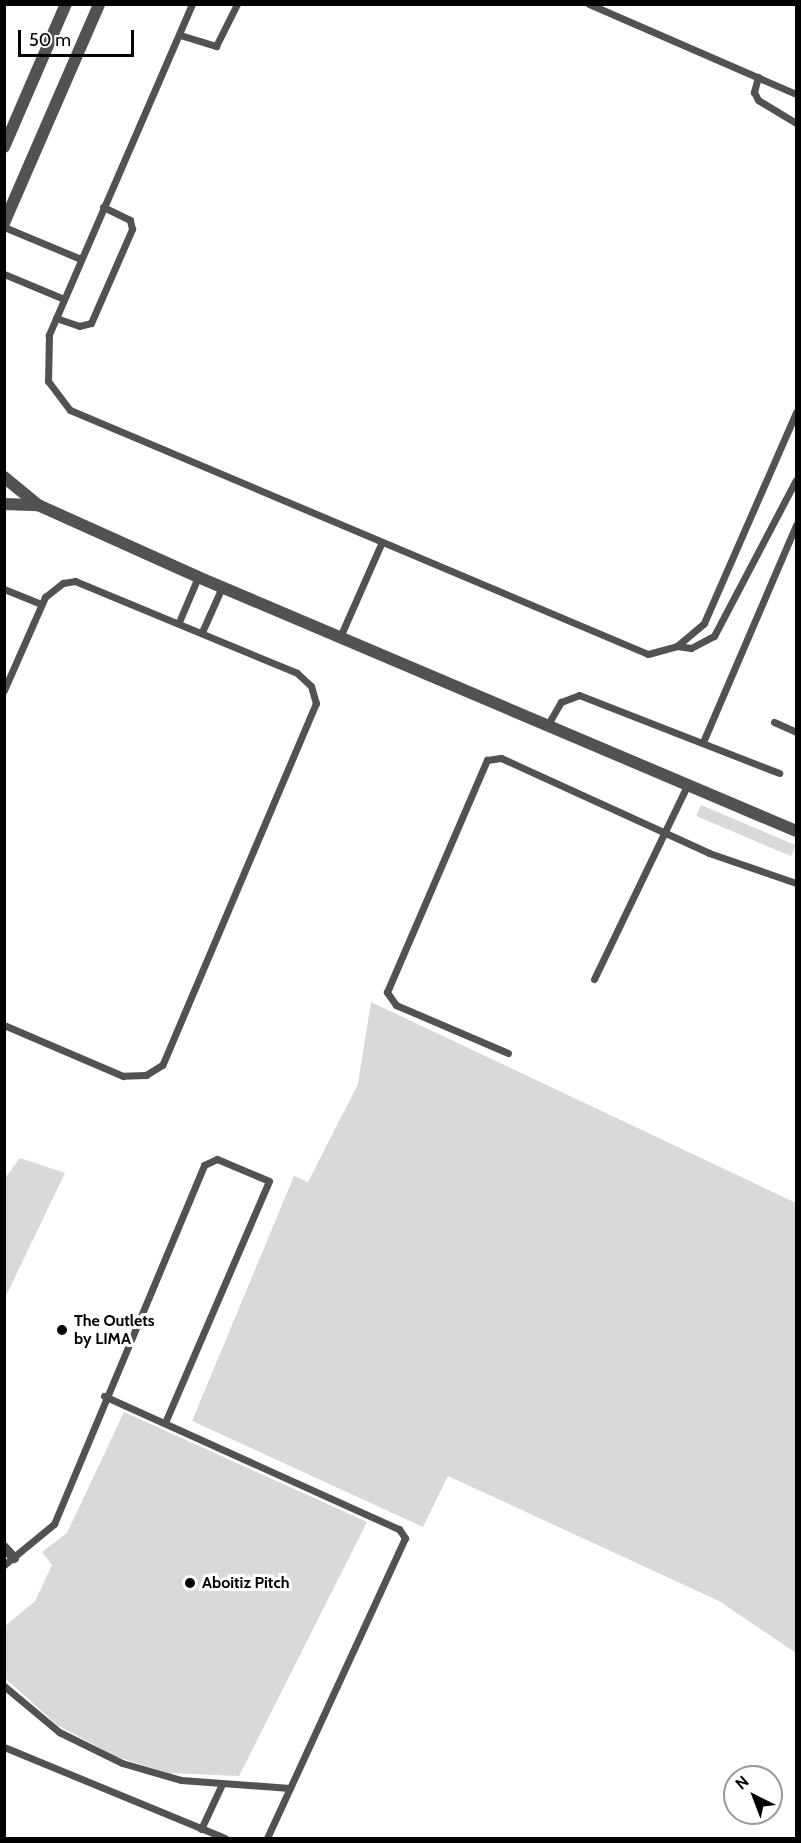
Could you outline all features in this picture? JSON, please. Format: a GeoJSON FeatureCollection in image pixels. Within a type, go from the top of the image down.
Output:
{"type":"FeatureCollection","features":[{"type":"Feature","properties":{"kind":"street"},"geometry":{"type":"LineString","coordinates":[[4,147],[66,4]]}},
{"type":"Feature","properties":{"kind":"street"},"geometry":{"type":"LineString","coordinates":[[4,225],[99,4]]}},
{"type":"Feature","properties":{"kind":"street"},"geometry":{"type":"LineString","coordinates":[[4,477],[38,505],[198,577],[796,831]]}},
{"type":"Feature","properties":{"kind":"street"},"geometry":{"type":"LineString","coordinates":[[4,504],[38,505]]}},
{"type":"Feature","properties":{"kind":"street"},"geometry":{"type":"LineString","coordinates":[[4,1547],[9,1562]]}},
{"type":"Feature","properties":{"kind":"lane"},"geometry":{"type":"LineString","coordinates":[[192,4],[56,318],[46,370],[51,389],[70,410],[638,654],[677,646],[701,645],[716,633],[796,480]]}},
{"type":"Feature","properties":{"kind":"lane"},"geometry":{"type":"LineString","coordinates":[[180,35],[216,46],[237,4]]}},
{"type":"Feature","properties":{"kind":"lane"},"geometry":{"type":"LineString","coordinates":[[589,4],[796,94]]}},
{"type":"Feature","properties":{"kind":"lane"},"geometry":{"type":"LineString","coordinates":[[758,77],[754,92],[758,100],[796,123]]}},
{"type":"Feature","properties":{"kind":"lane"},"geometry":{"type":"LineString","coordinates":[[56,318],[79,326],[91,323],[132,229],[130,220],[103,207]]}},
{"type":"Feature","properties":{"kind":"lane"},"geometry":{"type":"LineString","coordinates":[[4,225],[81,259]]}},
{"type":"Feature","properties":{"kind":"lane"},"geometry":{"type":"LineString","coordinates":[[4,274],[64,299]]}},
{"type":"Feature","properties":{"kind":"lane"},"geometry":{"type":"LineString","coordinates":[[677,646],[700,628],[713,607],[796,412]]}},
{"type":"Feature","properties":{"kind":"lane"},"geometry":{"type":"LineString","coordinates":[[704,742],[796,525]]}},
{"type":"Feature","properties":{"kind":"lane"},"geometry":{"type":"LineString","coordinates":[[340,637],[381,544]]}},
{"type":"Feature","properties":{"kind":"lane"},"geometry":{"type":"LineString","coordinates":[[179,622],[198,577]]}},
{"type":"Feature","properties":{"kind":"lane"},"geometry":{"type":"LineString","coordinates":[[4,690],[41,604],[56,586],[75,581],[179,622],[297,673],[311,686],[316,703],[165,1060],[146,1075],[123,1076],[4,1025]]}},
{"type":"Feature","properties":{"kind":"lane"},"geometry":{"type":"LineString","coordinates":[[202,632],[222,587]]}},
{"type":"Feature","properties":{"kind":"lane"},"geometry":{"type":"LineString","coordinates":[[4,590],[41,604]]}},
{"type":"Feature","properties":{"kind":"lane"},"geometry":{"type":"LineString","coordinates":[[547,726],[561,702],[579,695],[779,773]]}},
{"type":"Feature","properties":{"kind":"lane"},"geometry":{"type":"LineString","coordinates":[[774,722],[796,732]]}},
{"type":"Feature","properties":{"kind":"lane"},"geometry":{"type":"LineString","coordinates":[[508,1053],[396,1005],[387,992],[481,767],[487,760],[501,758],[626,811],[664,834],[796,883]]}},
{"type":"Feature","properties":{"kind":"lane"},"geometry":{"type":"LineString","coordinates":[[594,979],[688,784]]}},
{"type":"Feature","properties":{"kind":"lane"},"geometry":{"type":"LineString","coordinates":[[9,1562],[54,1524],[104,1396],[207,1162],[217,1159],[269,1181],[165,1423]]}},
{"type":"Feature","properties":{"kind":"lane"},"geometry":{"type":"LineString","coordinates":[[104,1396],[399,1529],[405,1538],[267,1839]]}},
{"type":"Feature","properties":{"kind":"lane"},"geometry":{"type":"LineString","coordinates":[[4,1686],[48,1724],[101,1755],[163,1776],[222,1784],[290,1788]]}},
{"type":"Feature","properties":{"kind":"lane"},"geometry":{"type":"LineString","coordinates":[[4,1747],[225,1839]]}},
{"type":"Feature","properties":{"kind":"lane"},"geometry":{"type":"LineString","coordinates":[[201,1828],[222,1784]]}},
{"type":"Feature","properties":{"kind":"shaded area"},"geometry":{"type":"Polygon","coordinates":[[[701,805],[796,845],[791,856],[696,816],[701,805]]]}},
{"type":"Feature","properties":{"kind":"shaded area"},"geometry":{"type":"Polygon","coordinates":[[[371,1002],[796,1203],[796,1653],[719,1601],[448,1476],[423,1527],[192,1421],[294,1176],[308,1182],[358,1084],[371,1002]]]}},
{"type":"Feature","properties":{"kind":"shaded area"},"geometry":{"type":"Polygon","coordinates":[[[20,1158],[65,1173],[5,1298],[5,1178],[20,1158]]]}},
{"type":"Feature","properties":{"kind":"shaded area","name":"Aboitiz Pitch"},"geometry":{"type":"Polygon","coordinates":[[[124,1412],[367,1522],[239,1776],[168,1773],[117,1757],[57,1725],[5,1678],[4,1627],[35,1601],[52,1565],[42,1552],[67,1533],[124,1412]]]}},
{"type":"Feature","properties":{"kind":"place","name":"The Outlets by LIMA"},"geometry":{"type":"Point","coordinates":[62,1330]}},
{"type":"Feature","properties":{"kind":"place","name":"Aboitiz Pitch"},"geometry":{"type":"Point","coordinates":[190,1583]}}]}
